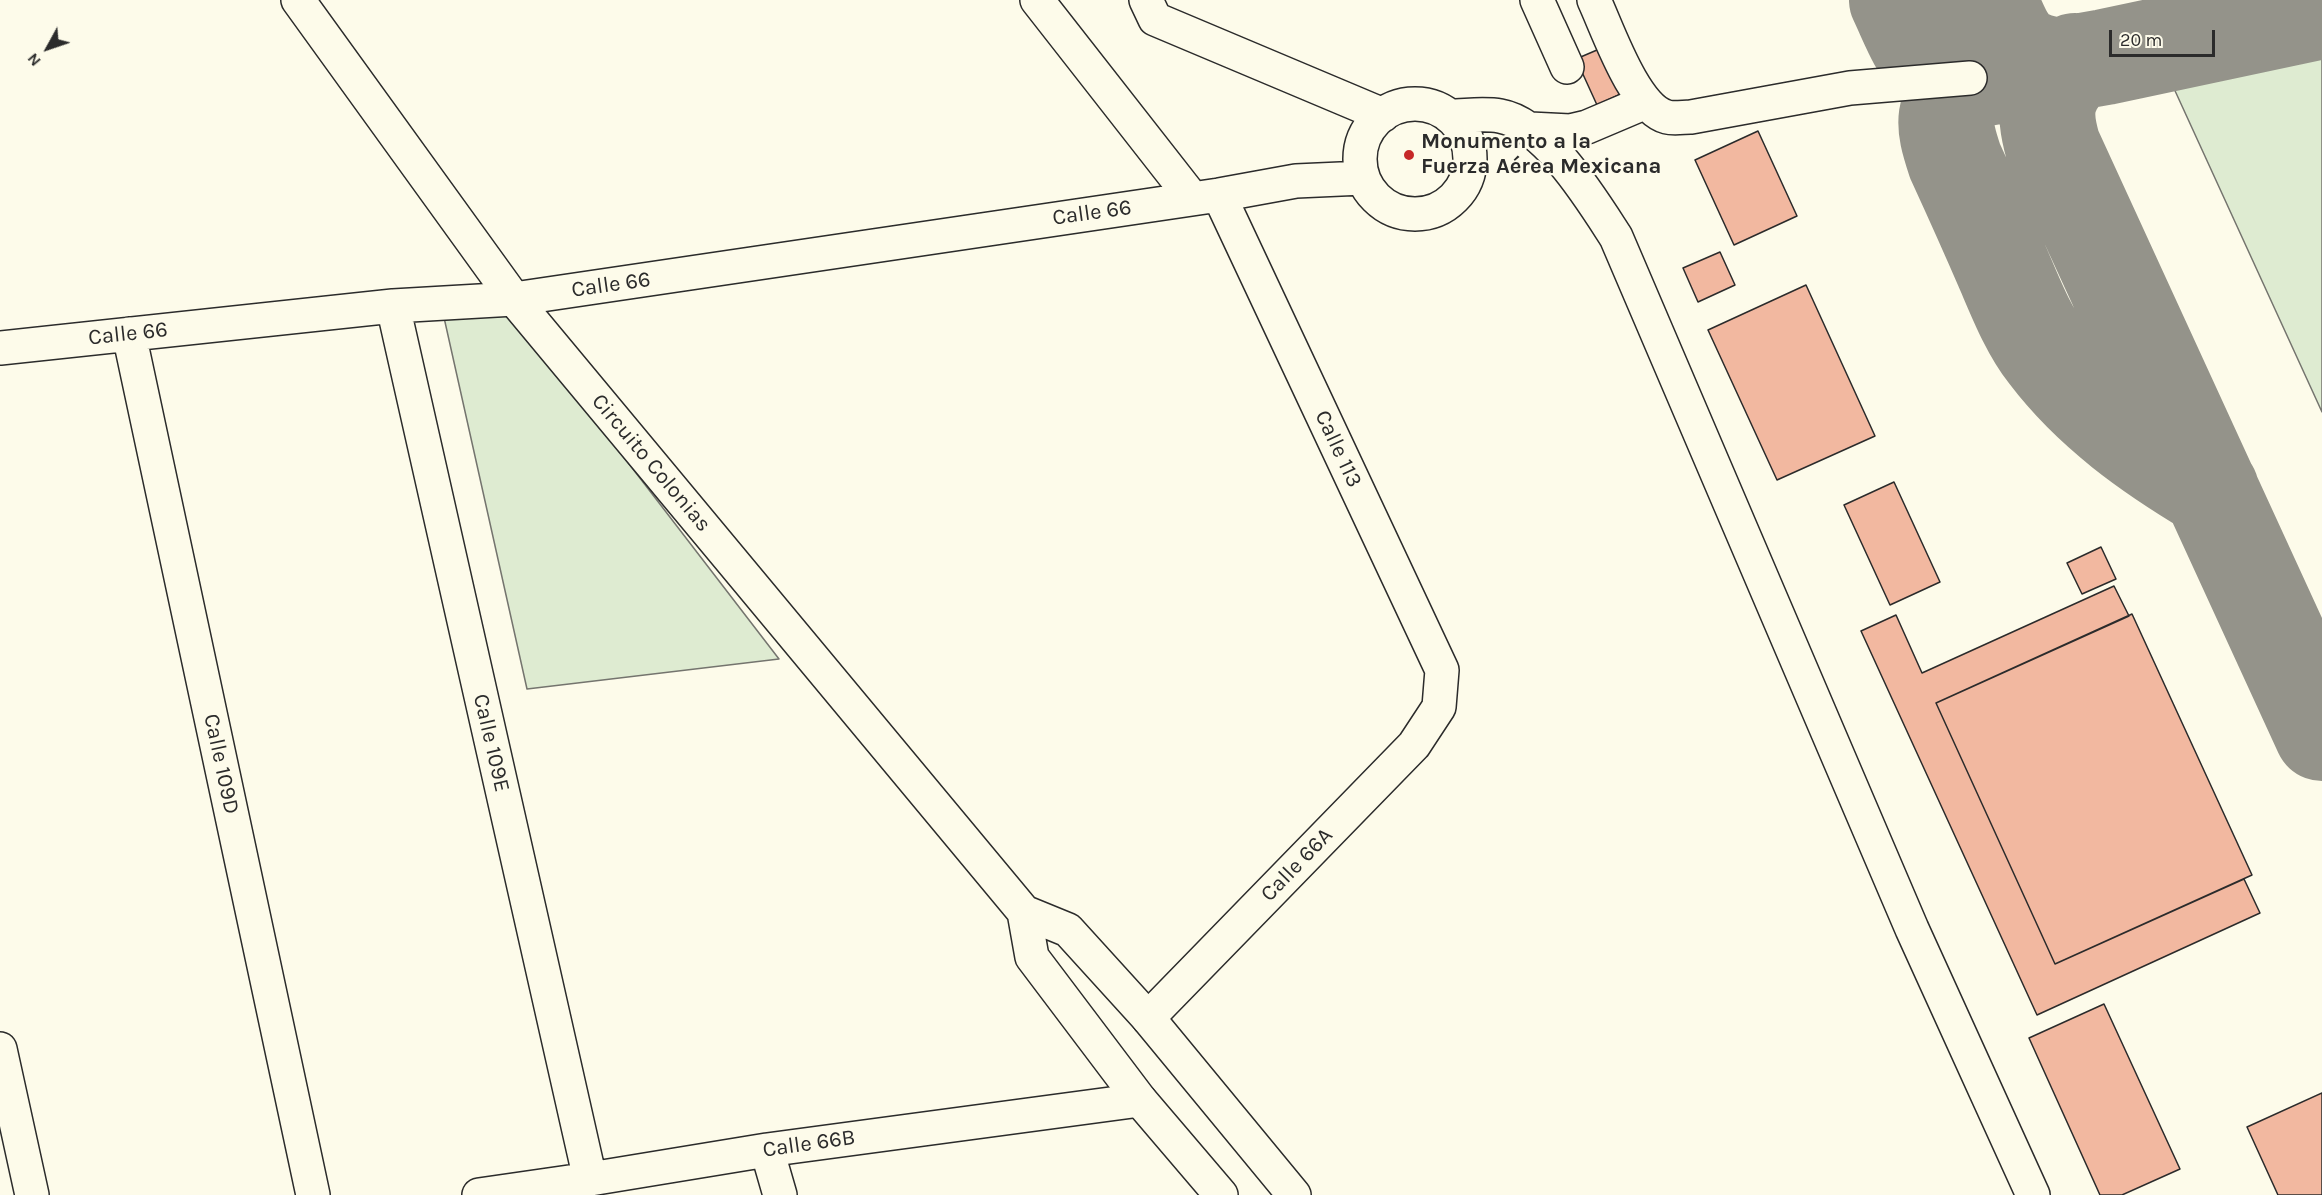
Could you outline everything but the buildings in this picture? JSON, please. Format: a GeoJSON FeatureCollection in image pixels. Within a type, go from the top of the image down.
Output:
{"type":"FeatureCollection","features":[{"type":"Feature","properties":{"kind":"street","name":"Circuito Colonias"},"geometry":{"type":"LineString","coordinates":[[298,0],[514,299],[1024,912]]}},
{"type":"Feature","properties":{"kind":"street","name":"Calle 113"},"geometry":{"type":"LineString","coordinates":[[1037,0],[1205,197],[1442,670],[1439,708]]}},
{"type":"Feature","properties":{"kind":"street"},"geometry":{"type":"LineString","coordinates":[[1146,0],[1155,19],[1383,115]]}},
{"type":"Feature","properties":{"kind":"street"},"geometry":{"type":"LineString","coordinates":[[1537,0],[1567,67]]}},
{"type":"Feature","properties":{"kind":"street"},"geometry":{"type":"LineString","coordinates":[[1594,0],[1636,92],[1657,110]]}},
{"type":"Feature","properties":{"kind":"street"},"geometry":{"type":"LineString","coordinates":[[1449,116],[1501,116],[1530,129],[1570,131],[1657,110],[1691,117],[1850,88],[1970,78]]}},
{"type":"Feature","properties":{"kind":"street"},"geometry":{"type":"LineString","coordinates":[[1416,104],[1433,107],[1449,116],[1462,129],[1469,146],[1471,165],[1466,183],[1455,198],[1441,209],[1423,214],[1404,213],[1387,206],[1373,194],[1363,178],[1360,160],[1363,143],[1370,127],[1383,115],[1398,107],[1416,104]]}},
{"type":"Feature","properties":{"kind":"street"},"geometry":{"type":"LineString","coordinates":[[1565,165],[1582,150],[1657,110]]}},
{"type":"Feature","properties":{"kind":"street"},"geometry":{"type":"LineString","coordinates":[[1530,129],[1576,176],[1616,237],[1912,929],[2033,1195]]}},
{"type":"Feature","properties":{"kind":"street","name":"Calle 66"},"geometry":{"type":"LineString","coordinates":[[0,348],[393,306],[514,299],[1205,197],[1296,181],[1363,178]]}},
{"type":"Feature","properties":{"kind":"street","name":"Calle 109E"},"geometry":{"type":"LineString","coordinates":[[393,306],[590,1179]]}},
{"type":"Feature","properties":{"kind":"street","name":"Calle 109D"},"geometry":{"type":"LineString","coordinates":[[129,334],[313,1195]]}},
{"type":"Feature","properties":{"kind":"street","name":"Calle 66A"},"geometry":{"type":"LineString","coordinates":[[1148,1018],[1414,745],[1439,708]]}},
{"type":"Feature","properties":{"kind":"street"},"geometry":{"type":"LineString","coordinates":[[1024,912],[1068,930],[1148,1018],[1294,1195]]}},
{"type":"Feature","properties":{"kind":"street"},"geometry":{"type":"LineString","coordinates":[[1024,912],[1032,957],[1140,1100],[1221,1195]]}},
{"type":"Feature","properties":{"kind":"street"},"geometry":{"type":"LineString","coordinates":[[0,1049],[32,1195]]}},
{"type":"Feature","properties":{"kind":"street","name":"Calle 66B"},"geometry":{"type":"LineString","coordinates":[[479,1195],[767,1150],[1140,1100]]}},
{"type":"Feature","properties":{"kind":"street"},"geometry":{"type":"LineString","coordinates":[[767,1150],[780,1195]]}},
{"type":"Feature","properties":{"kind":"green space"},"geometry":{"type":"Polygon","coordinates":[[[2322,40],[2322,412],[2171,82],[2183,62],[2322,40]]]}},
{"type":"Feature","properties":{"kind":"green space"},"geometry":{"type":"Polygon","coordinates":[[[510,309],[779,659],[527,689],[443,313],[510,309]]]}},
{"type":"Feature","properties":{"kind":"taxiway"},"geometry":{"type":"LineString","coordinates":[[1897,0],[1919,45],[1937,66],[1966,77],[1986,78],[2105,57],[2322,11]]}},
{"type":"Feature","properties":{"kind":"taxiway"},"geometry":{"type":"LineString","coordinates":[[1989,0],[2005,35],[2018,51],[2040,62],[2055,65]]}},
{"type":"Feature","properties":{"kind":"taxiway"},"geometry":{"type":"LineString","coordinates":[[2075,61],[2058,81],[2049,100],[2047,110],[2053,147],[2322,733]]}},
{"type":"Feature","properties":{"kind":"taxiway"},"geometry":{"type":"LineString","coordinates":[[1970,78],[1960,89],[1949,108],[1946,126],[1948,136],[1955,161],[2035,336],[2064,375],[2102,413],[2143,446],[2211,490]]}},
{"type":"Feature","properties":{"kind":"place","name":"Monumento a la Fuerza Aérea Mexicana"},"geometry":{"type":"Point","coordinates":[1409,155]}}]}
